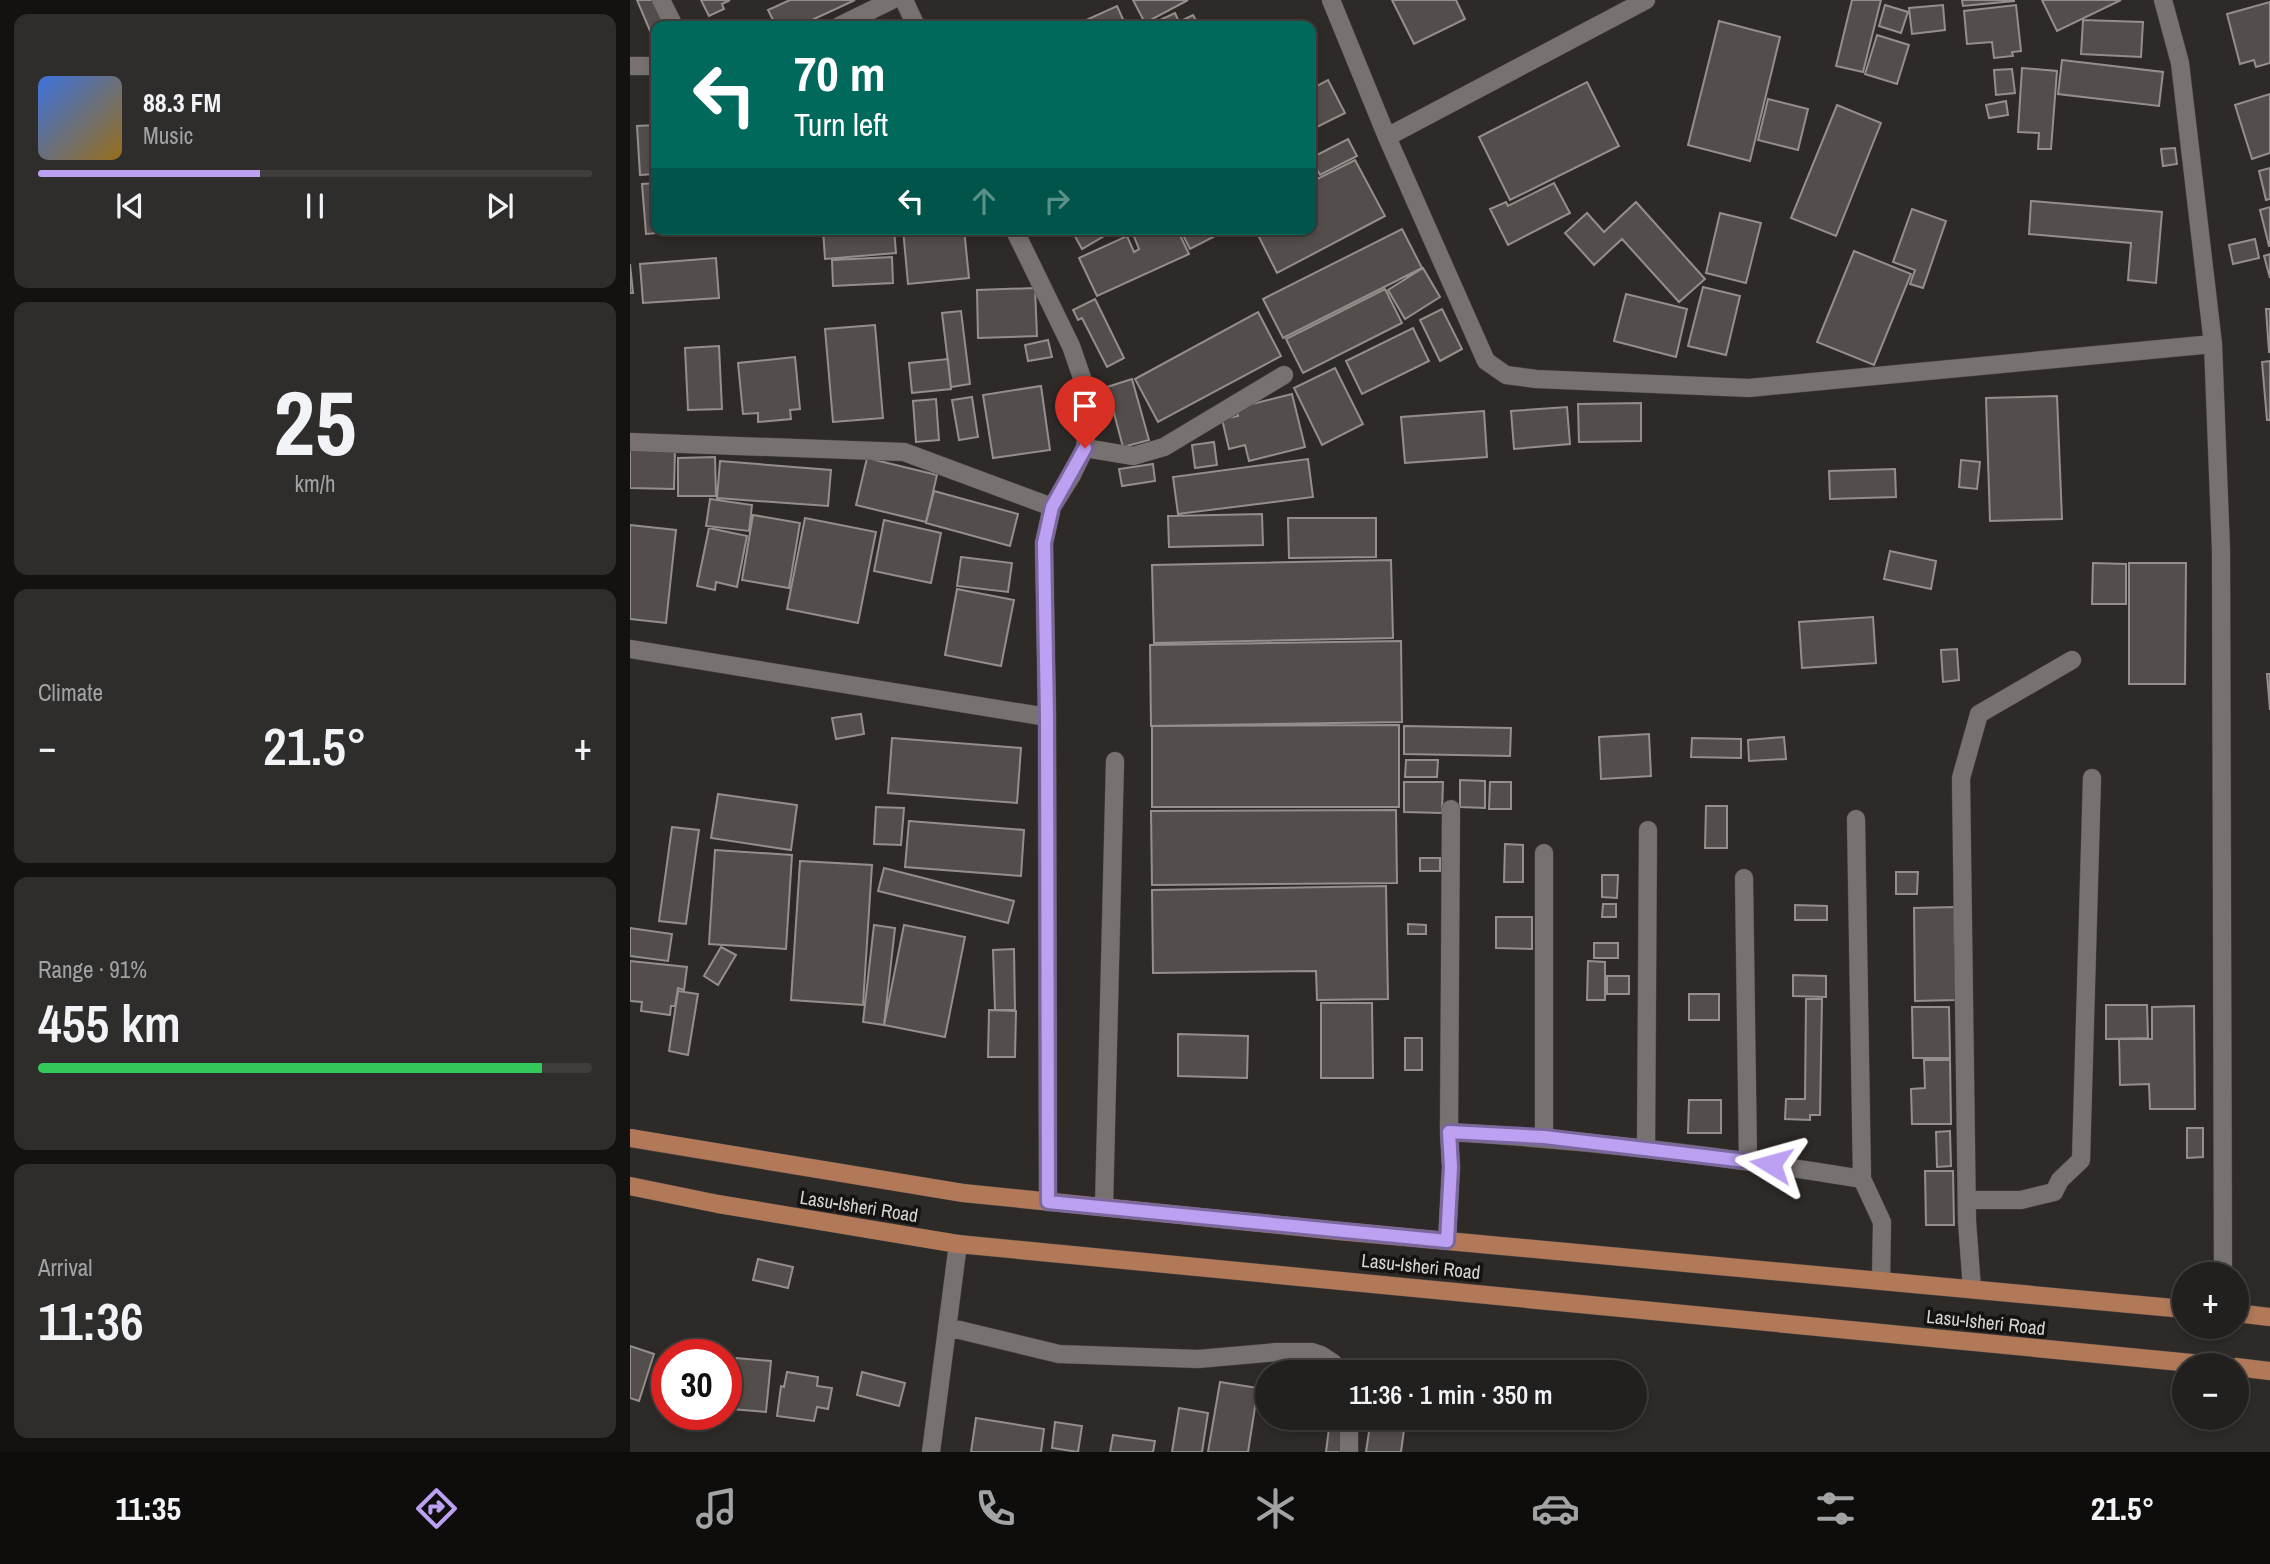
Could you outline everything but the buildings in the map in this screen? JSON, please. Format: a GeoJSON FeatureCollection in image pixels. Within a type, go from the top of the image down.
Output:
{"type":"FeatureCollection","features":[{"type":"Feature","properties":{"kind":"main road","name":"Lasu-Isheri Road"},"geometry":{"type":"LineString","coordinates":[[630,1138],[963,1193],[1447,1241],[2172,1307]]}},
{"type":"Feature","properties":{"kind":"main road","name":"Lasu-Isheri Road"},"geometry":{"type":"LineString","coordinates":[[630,1186],[718,1204],[958,1244],[2172,1361]]}},
{"type":"Feature","properties":{"kind":"main road"},"geometry":{"type":"LineString","coordinates":[[2249,1315],[2270,1317]]}},
{"type":"Feature","properties":{"kind":"main road"},"geometry":{"type":"LineString","coordinates":[[2249,1369],[2270,1371]]}},
{"type":"Feature","properties":{"kind":"street"},"geometry":{"type":"LineString","coordinates":[[661,0],[672,21]]}},
{"type":"Feature","properties":{"kind":"street"},"geometry":{"type":"LineString","coordinates":[[849,21],[892,0]]}},
{"type":"Feature","properties":{"kind":"street"},"geometry":{"type":"LineString","coordinates":[[904,0],[914,21]]}},
{"type":"Feature","properties":{"kind":"street"},"geometry":{"type":"LineString","coordinates":[[1331,0],[1387,137],[1486,361],[1506,375],[1536,379],[1749,388],[2213,344]]}},
{"type":"Feature","properties":{"kind":"street"},"geometry":{"type":"LineString","coordinates":[[1387,137],[1646,0]]}},
{"type":"Feature","properties":{"kind":"street"},"geometry":{"type":"LineString","coordinates":[[2163,0],[2180,63],[2213,344],[2221,550],[2223,1262]]}},
{"type":"Feature","properties":{"kind":"street"},"geometry":{"type":"LineString","coordinates":[[630,66],[651,66]]}},
{"type":"Feature","properties":{"kind":"street"},"geometry":{"type":"LineString","coordinates":[[1017,235],[1071,346],[1088,398],[1085,448],[1052,507],[1044,543],[1048,1202]]}},
{"type":"Feature","properties":{"kind":"street"},"geometry":{"type":"LineString","coordinates":[[1085,448],[1133,456],[1164,447],[1284,374]]}},
{"type":"Feature","properties":{"kind":"street"},"geometry":{"type":"LineString","coordinates":[[630,442],[904,452],[1052,507]]}},
{"type":"Feature","properties":{"kind":"street"},"geometry":{"type":"LineString","coordinates":[[630,649],[1047,717]]}},
{"type":"Feature","properties":{"kind":"street"},"geometry":{"type":"LineString","coordinates":[[1972,1289],[1967,1200],[1961,778],[1979,714],[2072,660]]}},
{"type":"Feature","properties":{"kind":"street"},"geometry":{"type":"LineString","coordinates":[[1104,1207],[1115,761]]}},
{"type":"Feature","properties":{"kind":"street"},"geometry":{"type":"LineString","coordinates":[[1967,1200],[2021,1200],[2054,1192],[2060,1180],[2081,1160],[2092,778]]}},
{"type":"Feature","properties":{"kind":"street"},"geometry":{"type":"LineString","coordinates":[[1447,1241],[1451,1167],[1451,809]]}},
{"type":"Feature","properties":{"kind":"street"},"geometry":{"type":"LineString","coordinates":[[1856,819],[1862,1179],[1882,1222],[1881,1280]]}},
{"type":"Feature","properties":{"kind":"street"},"geometry":{"type":"LineString","coordinates":[[1646,1149],[1648,830]]}},
{"type":"Feature","properties":{"kind":"street"},"geometry":{"type":"LineString","coordinates":[[1544,853],[1544,1137]]}},
{"type":"Feature","properties":{"kind":"street"},"geometry":{"type":"LineString","coordinates":[[1744,878],[1748,1160]]}},
{"type":"Feature","properties":{"kind":"street"},"geometry":{"type":"LineString","coordinates":[[1449,1132],[1544,1137],[1748,1160],[1862,1179]]}},
{"type":"Feature","properties":{"kind":"street"},"geometry":{"type":"LineString","coordinates":[[931,1452],[958,1244]]}},
{"type":"Feature","properties":{"kind":"street"},"geometry":{"type":"LineString","coordinates":[[947,1327],[1059,1354],[1198,1359],[1277,1352],[1312,1352],[1328,1360]]}},
{"type":"Feature","properties":{"kind":"street"},"geometry":{"type":"LineString","coordinates":[[1349,1430],[1349,1452]]}},
{"type":"Feature","properties":{"kind":"route"},"geometry":{"type":"LineString","coordinates":[[1085,448],[1052,507],[1044,543],[1048,1202],[1447,1241],[1451,1167],[1449,1132],[1544,1137],[1771,1164]]}}]}
